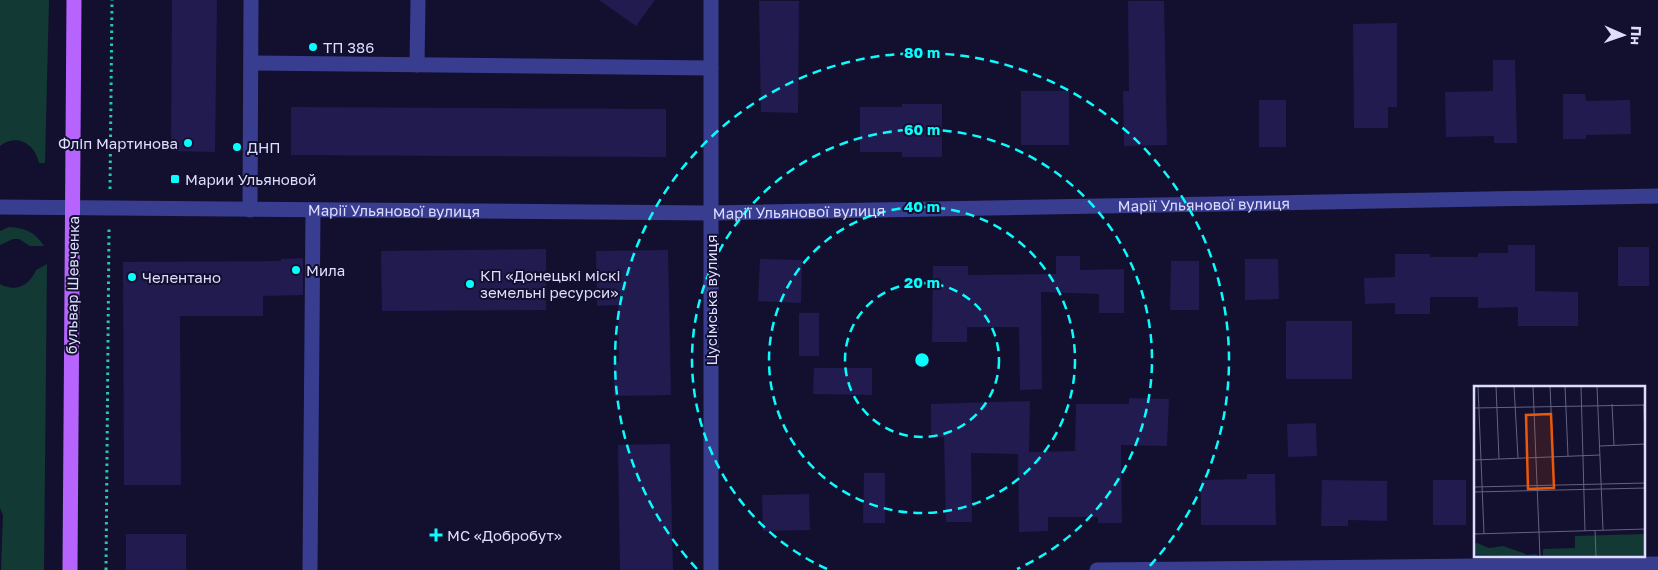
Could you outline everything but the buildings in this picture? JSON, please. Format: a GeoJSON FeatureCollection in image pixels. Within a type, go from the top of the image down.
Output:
{"type":"FeatureCollection","features":[{"type":"Feature","properties":{"kind":"main road","name":"бульвар Шевченка"},"geometry":{"type":"LineString","coordinates":[[70,570],[74,0]]}},
{"type":"Feature","properties":{"kind":"street"},"geometry":{"type":"LineString","coordinates":[[250,210],[251,0]]}},
{"type":"Feature","properties":{"kind":"street"},"geometry":{"type":"LineString","coordinates":[[417,65],[418,0]]}},
{"type":"Feature","properties":{"kind":"street","name":"Цусімська вулиця"},"geometry":{"type":"LineString","coordinates":[[711,0],[711,570]]}},
{"type":"Feature","properties":{"kind":"street"},"geometry":{"type":"LineString","coordinates":[[251,63],[711,68]]}},
{"type":"Feature","properties":{"kind":"street","name":"Марії Ульянової вулиця"},"geometry":{"type":"LineString","coordinates":[[0,207],[711,213],[1658,196]]}},
{"type":"Feature","properties":{"kind":"street"},"geometry":{"type":"LineString","coordinates":[[310,570],[313,211]]}},
{"type":"Feature","properties":{"kind":"street"},"geometry":{"type":"LineString","coordinates":[[1097,570],[1658,564]]}},
{"type":"Feature","properties":{"kind":"path"},"geometry":{"type":"LineString","coordinates":[[106,570],[112,0]]}},
{"type":"Feature","properties":{"kind":"green space"},"geometry":{"type":"Polygon","coordinates":[[[0,0],[49,0],[45,163],[39,163],[34,151],[24,142],[13,140],[0,146],[0,0]]]}},
{"type":"Feature","properties":{"kind":"green space"},"geometry":{"type":"Polygon","coordinates":[[[9,227],[20,228],[29,232],[37,237],[44,246],[30,246],[19,239],[13,239],[0,245],[0,231],[9,227]]]}},
{"type":"Feature","properties":{"kind":"green space"},"geometry":{"type":"Polygon","coordinates":[[[47,264],[44,570],[1,570],[3,515],[0,508],[0,284],[12,288],[22,286],[30,280],[36,270],[47,264]]]}},
{"type":"Feature","properties":{"kind":"place","name":"ТП 386"},"geometry":{"type":"Point","coordinates":[313,47]}},
{"type":"Feature","properties":{"kind":"place","name":"Фліп Мартинова"},"geometry":{"type":"Point","coordinates":[188,143]}},
{"type":"Feature","properties":{"kind":"place","name":"ДНП"},"geometry":{"type":"Point","coordinates":[237,147]}},
{"type":"Feature","properties":{"kind":"place","name":"Марии Ульяновой"},"geometry":{"type":"Point","coordinates":[175,179]}},
{"type":"Feature","properties":{"kind":"place","name":"Мила"},"geometry":{"type":"Point","coordinates":[296,270]}},
{"type":"Feature","properties":{"kind":"place","name":"Челентано"},"geometry":{"type":"Point","coordinates":[132,277]}},
{"type":"Feature","properties":{"kind":"place","name":"КП «Донецькі міскі земельні ресурси»"},"geometry":{"type":"Point","coordinates":[470,284]}},
{"type":"Feature","properties":{"kind":"place","name":"МС «Добробут»"},"geometry":{"type":"Point","coordinates":[436,535]}}]}
